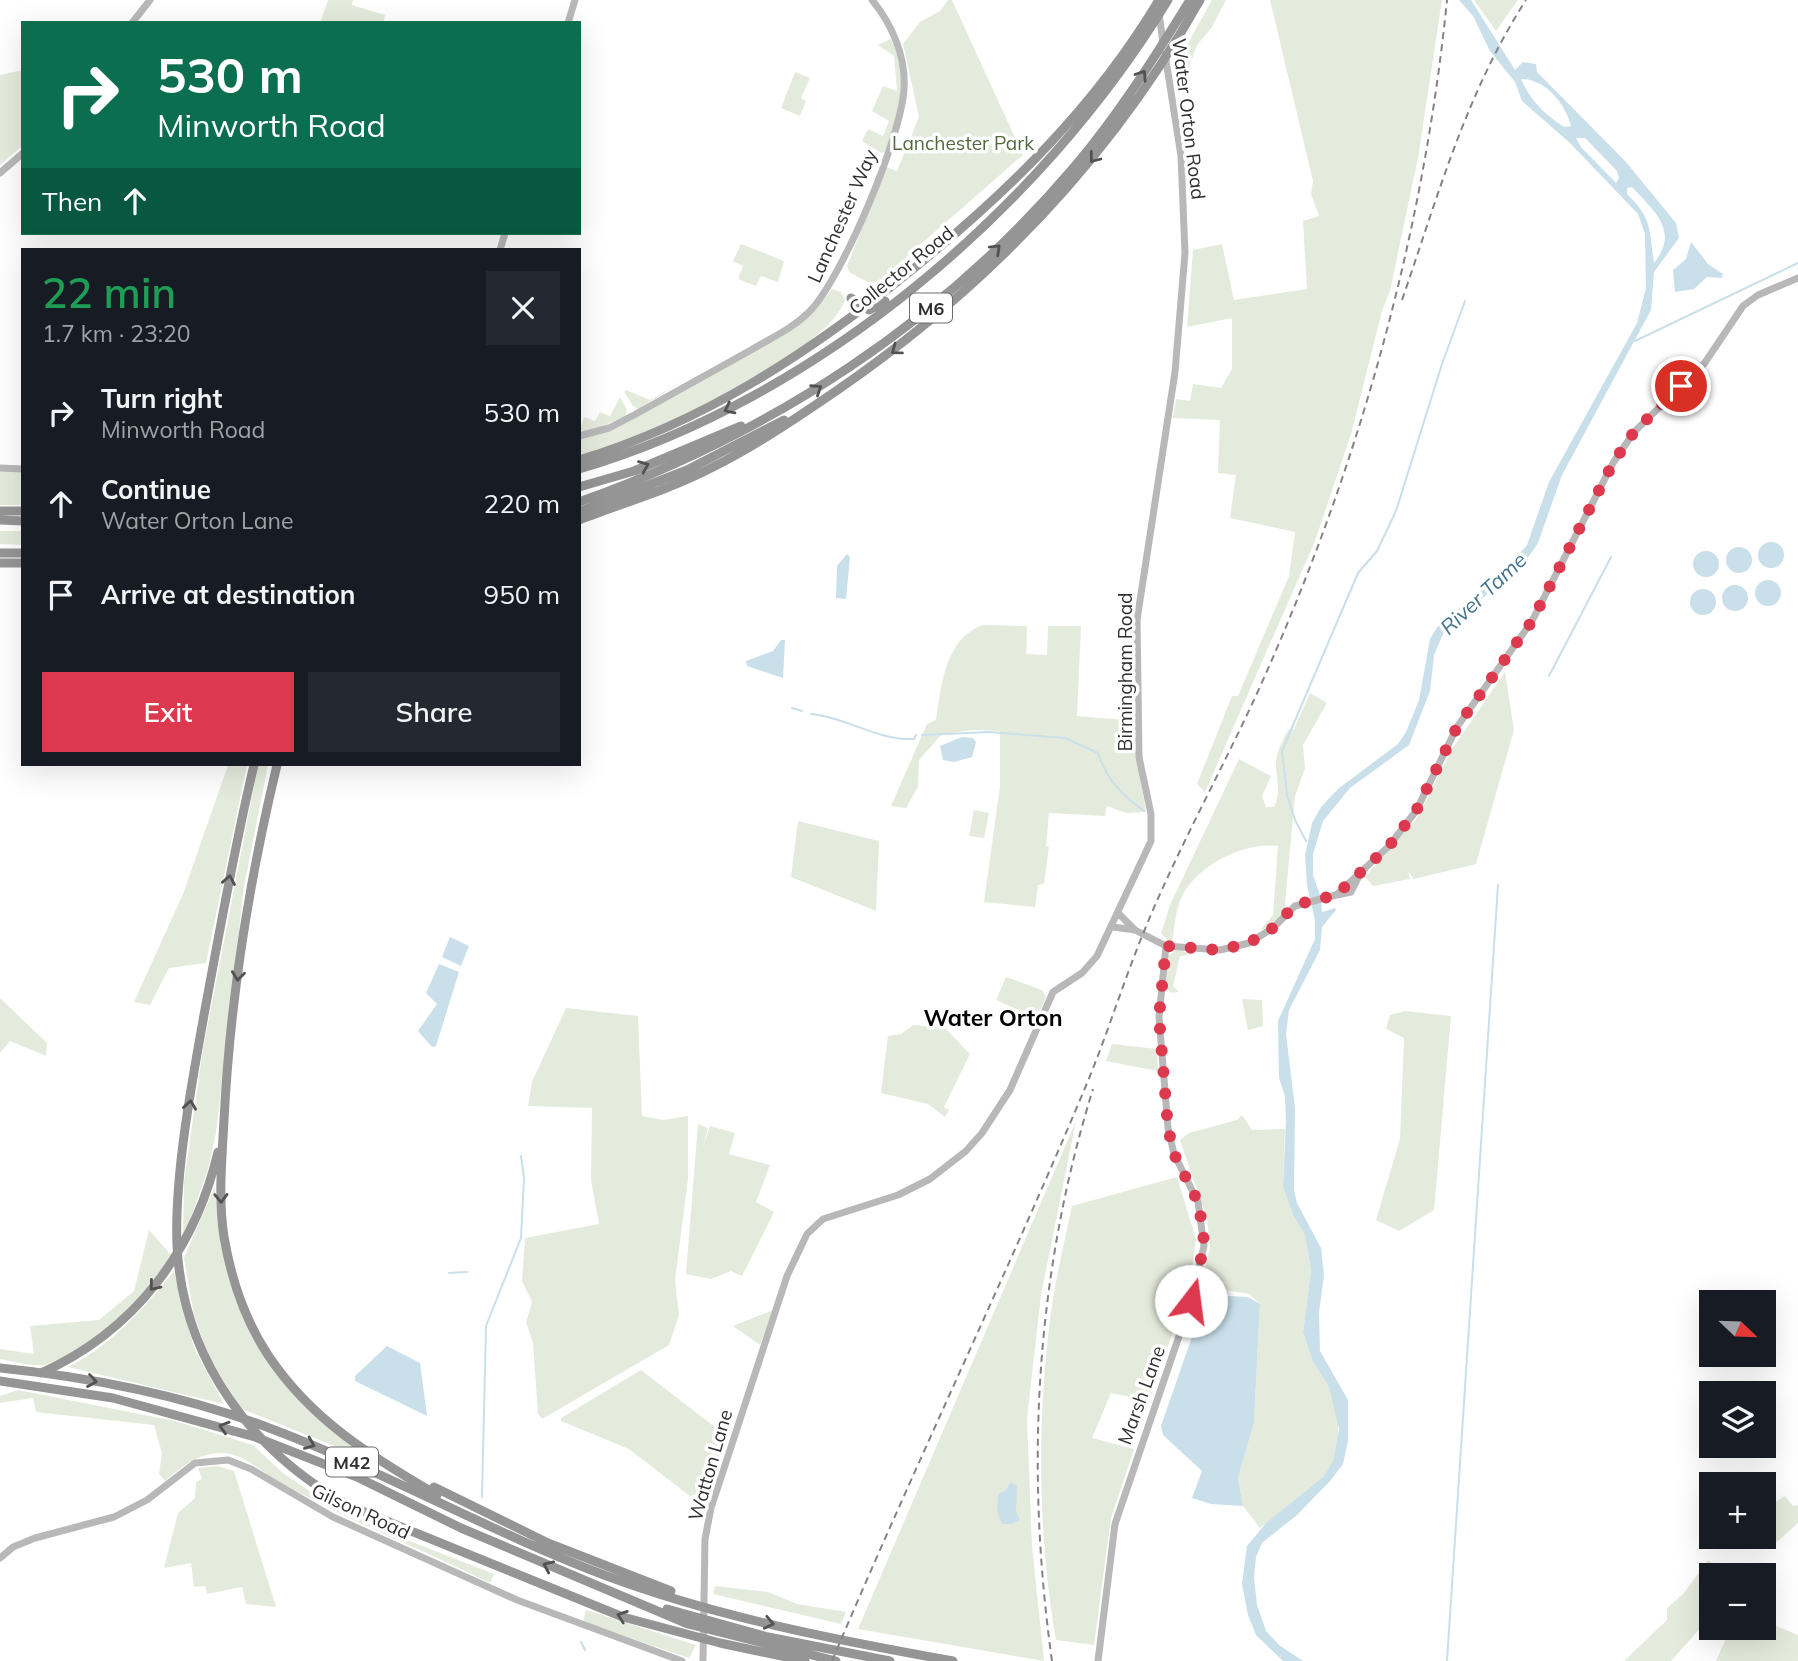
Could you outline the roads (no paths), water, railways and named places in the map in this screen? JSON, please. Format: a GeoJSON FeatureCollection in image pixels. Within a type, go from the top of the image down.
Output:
{"type":"FeatureCollection","features":[{"type":"Feature","properties":{"kind":"highway","name":"Collector Road"},"geometry":{"type":"LineString","coordinates":[[581,459],[647,437],[729,397],[791,361],[863,309],[958,232],[1042,154],[1101,85],[1157,0]]}},
{"type":"Feature","properties":{"kind":"highway","name":"Collector Road"},"geometry":{"type":"LineString","coordinates":[[581,468],[695,426],[772,385],[857,329],[939,265],[1018,192],[1077,128],[1138,48],[1168,0]]}},
{"type":"Feature","properties":{"kind":"highway","name":"M6"},"geometry":{"type":"LineString","coordinates":[[581,501],[709,450],[797,402],[871,354],[940,301],[1025,220],[1075,166],[1113,117],[1190,0]]}},
{"type":"Feature","properties":{"kind":"highway","name":"M6"},"geometry":{"type":"LineString","coordinates":[[581,511],[687,470],[843,386],[895,350],[942,312],[999,262],[1073,184],[1132,110],[1200,0]]}},
{"type":"Feature","properties":{"kind":"highway"},"geometry":{"type":"LineString","coordinates":[[851,298],[863,309],[877,307],[939,265]]}},
{"type":"Feature","properties":{"kind":"highway"},"geometry":{"type":"LineString","coordinates":[[581,519],[710,469],[769,437],[843,386]]}},
{"type":"Feature","properties":{"kind":"highway"},"geometry":{"type":"LineString","coordinates":[[581,486],[634,471],[797,402]]}},
{"type":"Feature","properties":{"kind":"highway"},"geometry":{"type":"LineString","coordinates":[[0,511],[21,511]]}},
{"type":"Feature","properties":{"kind":"highway"},"geometry":{"type":"LineString","coordinates":[[0,523],[21,523]]}},
{"type":"Feature","properties":{"kind":"highway"},"geometry":{"type":"LineString","coordinates":[[0,553],[21,553]]}},
{"type":"Feature","properties":{"kind":"highway"},"geometry":{"type":"LineString","coordinates":[[0,563],[21,564]]}},
{"type":"Feature","properties":{"kind":"highway"},"geometry":{"type":"LineString","coordinates":[[254,766],[199,1045],[179,1196],[179,1263],[192,1323],[218,1382],[244,1421],[285,1464],[329,1495],[415,1535],[623,1617],[687,1635],[721,1634],[836,1661]]}},
{"type":"Feature","properties":{"kind":"highway"},"geometry":{"type":"LineString","coordinates":[[277,766],[240,955],[225,1105],[221,1212],[231,1269],[242,1304],[267,1353],[295,1392],[349,1441],[481,1521]]}},
{"type":"Feature","properties":{"kind":"highway"},"geometry":{"type":"LineString","coordinates":[[0,1388],[45,1372],[81,1352],[131,1313],[181,1251],[210,1186],[225,1105]]}},
{"type":"Feature","properties":{"kind":"highway","name":"M42"},"geometry":{"type":"LineString","coordinates":[[0,1368],[103,1382],[222,1412],[341,1457],[595,1571],[719,1611],[953,1661]]}},
{"type":"Feature","properties":{"kind":"highway","name":"M42"},"geometry":{"type":"LineString","coordinates":[[0,1381],[113,1398],[255,1437],[357,1478],[572,1576],[721,1634]]}},
{"type":"Feature","properties":{"kind":"highway","name":"M42"},"geometry":{"type":"LineString","coordinates":[[349,1441],[442,1492],[548,1543],[689,1601]]}},
{"type":"Feature","properties":{"kind":"highway"},"geometry":{"type":"LineString","coordinates":[[721,1634],[807,1656],[854,1654],[890,1661]]}},
{"type":"Feature","properties":{"kind":"main road"},"geometry":{"type":"LineString","coordinates":[[134,21],[150,0]]}},
{"type":"Feature","properties":{"kind":"main road"},"geometry":{"type":"LineString","coordinates":[[569,21],[575,0]]}},
{"type":"Feature","properties":{"kind":"main road","name":"Lanchester Way"},"geometry":{"type":"LineString","coordinates":[[581,435],[622,421],[794,325],[832,284],[893,142],[902,107],[904,78],[899,51],[887,22],[872,0]]}},
{"type":"Feature","properties":{"kind":"main road","name":"Water Orton Road"},"geometry":{"type":"LineString","coordinates":[[1157,0],[1181,156],[1185,217],[1180,326]]}},
{"type":"Feature","properties":{"kind":"main road"},"geometry":{"type":"LineString","coordinates":[[0,173],[21,155]]}},
{"type":"Feature","properties":{"kind":"main road"},"geometry":{"type":"LineString","coordinates":[[1113,927],[1136,931],[1166,946],[1208,950],[1244,945],[1273,928],[1293,907],[1333,896],[1362,872],[1389,846],[1416,811],[1452,736],[1532,621],[1613,463],[1634,432],[1704,364],[1743,306],[1758,295],[1798,278]]}},
{"type":"Feature","properties":{"kind":"main road","name":"Birmingham Road"},"geometry":{"type":"LineString","coordinates":[[823,1219],[912,1189],[941,1172],[966,1151],[1003,1103],[1058,987],[1090,966],[1113,927],[1151,841],[1151,814],[1139,757],[1138,605],[1180,326]]}},
{"type":"Feature","properties":{"kind":"main road"},"geometry":{"type":"LineString","coordinates":[[0,468],[21,469]]}},
{"type":"Feature","properties":{"kind":"main road"},"geometry":{"type":"LineString","coordinates":[[1119,914],[1136,931]]}},
{"type":"Feature","properties":{"kind":"main road","name":"Marsh Lane"},"geometry":{"type":"LineString","coordinates":[[1098,1661],[1115,1524],[1191,1301],[1204,1246],[1198,1202],[1174,1154],[1168,1128],[1159,1017],[1166,946]]}},
{"type":"Feature","properties":{"kind":"main road","name":"Watton Lane"},"geometry":{"type":"LineString","coordinates":[[703,1661],[705,1539],[709,1516],[731,1440],[762,1359],[785,1285],[807,1234],[823,1219]]}},
{"type":"Feature","properties":{"kind":"main road","name":"Gilson Road"},"geometry":{"type":"LineString","coordinates":[[0,1558],[13,1547],[35,1538],[114,1517],[146,1500],[195,1463],[228,1460],[251,1469],[333,1517],[517,1600],[682,1661]]}},
{"type":"Feature","properties":{"kind":"water","name":"River Tame"},"geometry":{"type":"Polygon","coordinates":[[[1459,0],[1471,0],[1515,70],[1523,62],[1536,64],[1537,72],[1626,162],[1676,223],[1679,238],[1654,272],[1651,310],[1562,475],[1538,543],[1522,566],[1454,621],[1443,634],[1434,655],[1430,691],[1409,745],[1350,788],[1323,821],[1313,854],[1313,875],[1321,898],[1322,912],[1335,908],[1336,910],[1322,927],[1320,950],[1289,1010],[1286,1034],[1295,1108],[1294,1190],[1297,1203],[1321,1248],[1324,1276],[1319,1312],[1320,1351],[1348,1400],[1348,1441],[1343,1464],[1331,1480],[1297,1515],[1262,1543],[1256,1557],[1254,1577],[1257,1605],[1266,1631],[1279,1645],[1303,1661],[1283,1661],[1256,1635],[1248,1615],[1242,1584],[1247,1546],[1266,1523],[1323,1477],[1333,1461],[1339,1429],[1329,1387],[1313,1362],[1303,1333],[1311,1270],[1305,1235],[1293,1215],[1283,1187],[1286,1121],[1285,1096],[1279,1078],[1278,1021],[1315,939],[1315,920],[1307,885],[1305,855],[1312,823],[1321,807],[1338,789],[1398,744],[1406,732],[1419,700],[1430,639],[1438,626],[1506,569],[1527,545],[1549,482],[1637,323],[1646,288],[1645,234],[1638,214],[1570,143],[1522,101],[1515,82],[1490,51],[1473,16],[1459,0]],[[1521,79],[1544,112],[1564,127],[1571,126],[1564,109],[1553,94],[1538,83],[1521,79]],[[1576,138],[1581,147],[1616,183],[1619,178],[1617,171],[1585,138],[1576,138]],[[1632,187],[1627,188],[1627,194],[1646,218],[1654,263],[1665,241],[1661,222],[1632,187]]]}},
{"type":"Feature","properties":{"kind":"water"},"geometry":{"type":"Polygon","coordinates":[[[1691,242],[1708,264],[1723,274],[1722,278],[1707,277],[1694,289],[1675,292],[1673,270],[1686,259],[1691,242]]]}},
{"type":"Feature","properties":{"kind":"water"},"geometry":{"type":"Polygon","coordinates":[[[1771,542],[1780,546],[1784,555],[1780,564],[1771,568],[1762,564],[1758,555],[1762,546],[1771,542]]]}},
{"type":"Feature","properties":{"kind":"water"},"geometry":{"type":"Polygon","coordinates":[[[1739,547],[1748,551],[1752,560],[1748,569],[1739,573],[1730,569],[1726,560],[1730,551],[1739,547]]]}},
{"type":"Feature","properties":{"kind":"water"},"geometry":{"type":"Polygon","coordinates":[[[1706,551],[1715,555],[1719,564],[1715,573],[1706,577],[1697,573],[1693,564],[1697,555],[1706,551]]]}},
{"type":"Feature","properties":{"kind":"water"},"geometry":{"type":"Polygon","coordinates":[[[847,554],[850,557],[846,599],[836,598],[837,566],[847,554]]]}},
{"type":"Feature","properties":{"kind":"water"},"geometry":{"type":"Polygon","coordinates":[[[1768,580],[1777,584],[1781,593],[1777,602],[1768,606],[1759,602],[1755,593],[1759,584],[1768,580]]]}},
{"type":"Feature","properties":{"kind":"water"},"geometry":{"type":"Polygon","coordinates":[[[1735,585],[1744,589],[1748,598],[1744,607],[1735,611],[1726,607],[1722,598],[1726,589],[1735,585]]]}},
{"type":"Feature","properties":{"kind":"water"},"geometry":{"type":"Polygon","coordinates":[[[1703,589],[1712,593],[1716,602],[1712,611],[1703,615],[1694,611],[1690,602],[1694,593],[1703,589]]]}},
{"type":"Feature","properties":{"kind":"water"},"geometry":{"type":"Polygon","coordinates":[[[781,640],[785,640],[783,678],[747,666],[746,661],[773,651],[781,640]]]}},
{"type":"Feature","properties":{"kind":"water"},"geometry":{"type":"Polygon","coordinates":[[[962,737],[973,738],[976,742],[972,757],[954,762],[943,760],[940,746],[962,737]]]}},
{"type":"Feature","properties":{"kind":"water"},"geometry":{"type":"Polygon","coordinates":[[[450,937],[469,946],[461,966],[442,957],[450,937]]]}},
{"type":"Feature","properties":{"kind":"water"},"geometry":{"type":"Polygon","coordinates":[[[439,964],[459,972],[436,1046],[432,1047],[418,1031],[437,1004],[426,993],[439,964]]]}},
{"type":"Feature","properties":{"kind":"water"},"geometry":{"type":"Polygon","coordinates":[[[1248,1297],[1260,1304],[1254,1423],[1238,1478],[1243,1506],[1211,1504],[1192,1498],[1202,1471],[1163,1435],[1161,1426],[1202,1308],[1212,1298],[1248,1297]]]}},
{"type":"Feature","properties":{"kind":"water"},"geometry":{"type":"Polygon","coordinates":[[[387,1346],[420,1363],[427,1416],[355,1381],[355,1376],[387,1346]]]}},
{"type":"Feature","properties":{"kind":"water"},"geometry":{"type":"Polygon","coordinates":[[[1011,1482],[1017,1486],[1016,1512],[1020,1520],[1012,1524],[1002,1524],[997,1511],[998,1494],[1005,1491],[1011,1482]]]}},
{"type":"Feature","properties":{"kind":"waterway"},"geometry":{"type":"LineString","coordinates":[[1635,341],[1798,263]]}},
{"type":"Feature","properties":{"kind":"waterway"},"geometry":{"type":"LineString","coordinates":[[1306,841],[1295,820],[1287,795],[1282,751],[1358,573],[1377,551],[1396,511],[1442,364],[1465,301]]}},
{"type":"Feature","properties":{"kind":"waterway"},"geometry":{"type":"LineString","coordinates":[[1549,676],[1611,557]]}},
{"type":"Feature","properties":{"kind":"waterway"},"geometry":{"type":"LineString","coordinates":[[792,708],[802,711]]}},
{"type":"Feature","properties":{"kind":"waterway"},"geometry":{"type":"LineString","coordinates":[[811,714],[837,719],[901,739],[914,739],[916,735]]}},
{"type":"Feature","properties":{"kind":"waterway"},"geometry":{"type":"LineString","coordinates":[[922,735],[989,732],[1065,738],[1098,753],[1116,786],[1144,811]]}},
{"type":"Feature","properties":{"kind":"waterway"},"geometry":{"type":"LineString","coordinates":[[1447,1661],[1498,885]]}},
{"type":"Feature","properties":{"kind":"waterway"},"geometry":{"type":"LineString","coordinates":[[482,1497],[486,1326],[521,1238],[524,1178],[521,1156]]}},
{"type":"Feature","properties":{"kind":"waterway"},"geometry":{"type":"LineString","coordinates":[[449,1273],[467,1272]]}},
{"type":"Feature","properties":{"kind":"waterway"},"geometry":{"type":"LineString","coordinates":[[581,1642],[585,1650]]}},
{"type":"Feature","properties":{"kind":"railway"},"geometry":{"type":"LineString","coordinates":[[832,1661],[1054,1160],[1093,1068],[1159,896],[1267,671],[1332,509],[1384,342],[1405,258],[1437,86],[1447,0]]}},
{"type":"Feature","properties":{"kind":"railway"},"geometry":{"type":"LineString","coordinates":[[1402,300],[1470,108],[1486,71],[1526,0]]}},
{"type":"Feature","properties":{"kind":"railway"},"geometry":{"type":"LineString","coordinates":[[1052,1661],[1039,1516],[1041,1373],[1047,1301],[1058,1230],[1073,1159],[1093,1089]]}},
{"type":"Feature","properties":{"kind":"district","name":"Water Orton"},"geometry":{"type":"Point","coordinates":[993,1017]}},
{"type":"Feature","properties":{"kind":"park label","name":"Lanchester Park"},"geometry":{"type":"Point","coordinates":[963,143]}}]}
